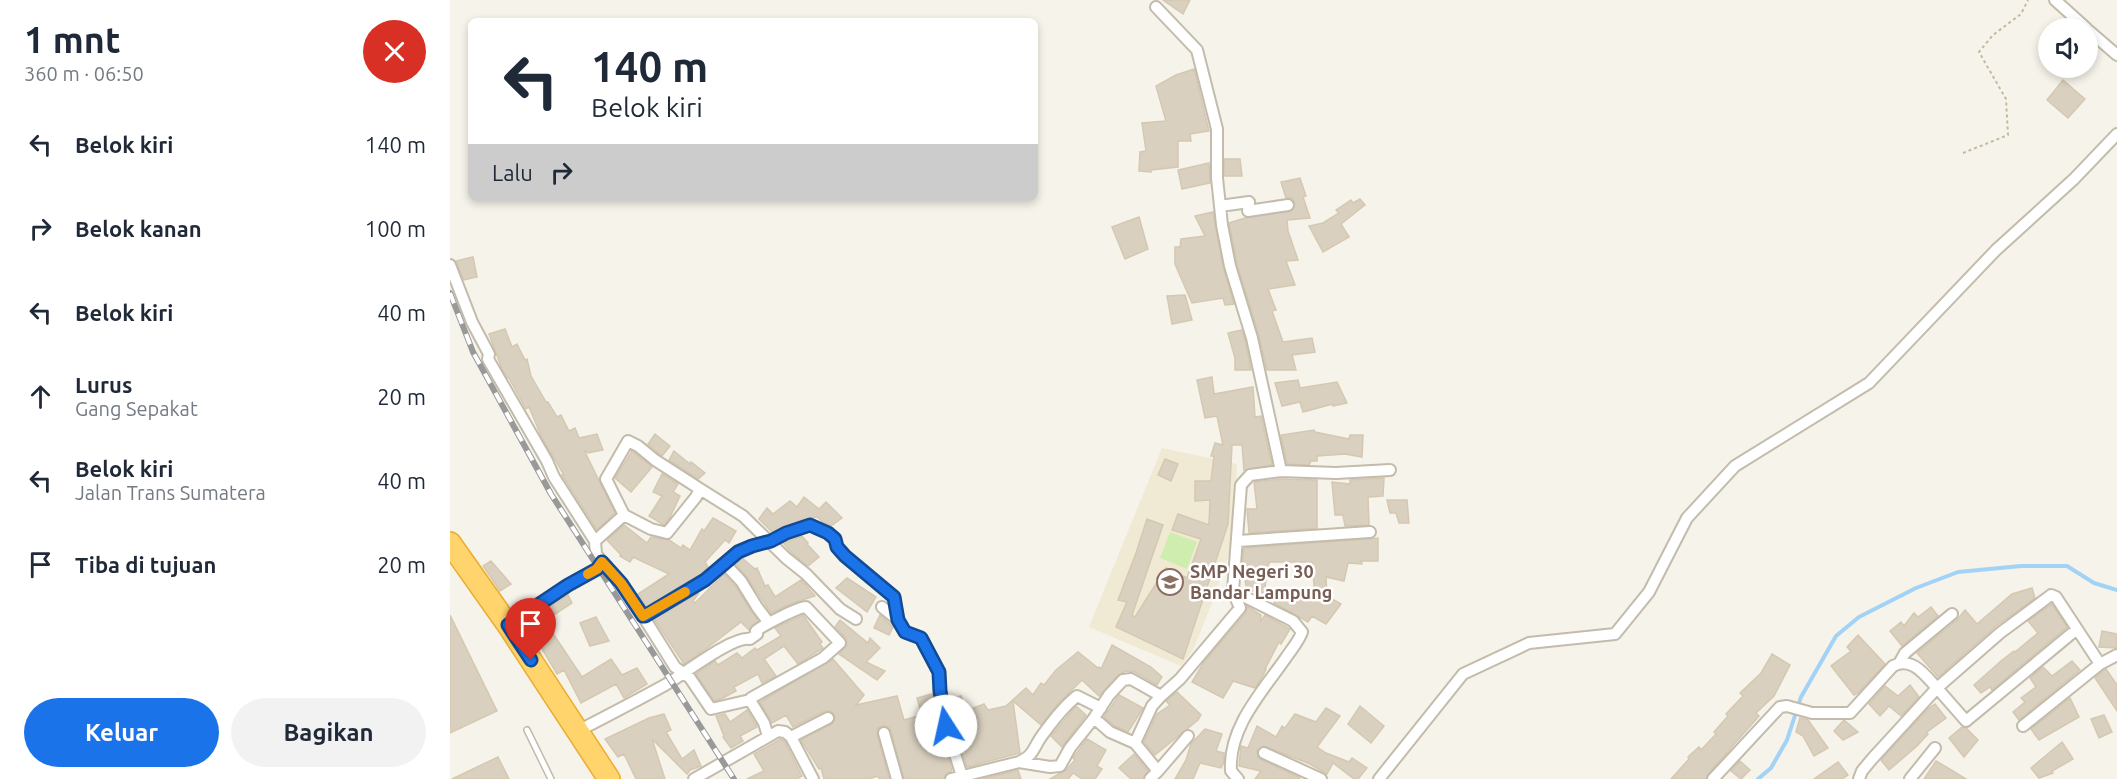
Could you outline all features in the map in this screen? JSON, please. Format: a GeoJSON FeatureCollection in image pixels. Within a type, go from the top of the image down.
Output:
{"type":"FeatureCollection","features":[{"type":"Feature","properties":{"kind":"highway"},"geometry":{"type":"LineString","coordinates":[[450,543],[508,625],[609,779]]}},
{"type":"Feature","properties":{"kind":"street"},"geometry":{"type":"LineString","coordinates":[[2055,0],[2075,18]]}},
{"type":"Feature","properties":{"kind":"street"},"geometry":{"type":"LineString","coordinates":[[1156,7],[1197,50],[1217,129],[1217,178],[1230,266],[1252,338],[1281,471]]}},
{"type":"Feature","properties":{"kind":"street"},"geometry":{"type":"LineString","coordinates":[[2098,39],[2117,55]]}},
{"type":"Feature","properties":{"kind":"street"},"geometry":{"type":"LineString","coordinates":[[1379,779],[1463,674],[1529,643],[1615,633],[1650,592],[1687,518],[1735,466],[1869,383],[1996,250],[2073,179],[2117,134]]}},
{"type":"Feature","properties":{"kind":"street"},"geometry":{"type":"LineString","coordinates":[[1220,206],[1249,202],[1248,211],[1288,205]]}},
{"type":"Feature","properties":{"kind":"street"},"geometry":{"type":"LineString","coordinates":[[450,265],[472,322],[489,354],[488,359],[554,477],[595,541],[596,554],[621,583],[675,667],[684,673],[690,678],[711,709],[750,700],[774,684],[823,658],[840,643],[806,607],[801,607],[763,625],[750,639],[736,641],[707,657],[684,673],[666,684],[578,731]]}},
{"type":"Feature","properties":{"kind":"street"},"geometry":{"type":"LineString","coordinates":[[700,489],[667,533],[651,529],[624,515],[606,479],[628,441],[638,446],[655,460],[743,516],[840,609],[856,619]]}},
{"type":"Feature","properties":{"kind":"street"},"geometry":{"type":"LineString","coordinates":[[1135,743],[1152,706],[1180,679],[1240,608],[1233,591],[1241,484],[1250,475],[1281,471],[1336,473],[1390,470]]}},
{"type":"Feature","properties":{"kind":"street"},"geometry":{"type":"LineString","coordinates":[[595,541],[624,515]]}},
{"type":"Feature","properties":{"kind":"street"},"geometry":{"type":"LineString","coordinates":[[643,616],[679,596],[725,564],[738,552],[810,525],[828,533],[835,539],[837,547],[845,556],[894,597],[898,620],[905,632],[921,638],[939,672],[940,691],[956,778],[996,774],[1031,756],[1040,738],[1077,696],[1101,708]]}},
{"type":"Feature","properties":{"kind":"street"},"geometry":{"type":"LineString","coordinates":[[1238,541],[1370,532]]}},
{"type":"Feature","properties":{"kind":"street"},"geometry":{"type":"LineString","coordinates":[[508,625],[568,585],[597,569],[602,562]]}},
{"type":"Feature","properties":{"kind":"street"},"geometry":{"type":"LineString","coordinates":[[725,564],[741,581],[769,623]]}},
{"type":"Feature","properties":{"kind":"street"},"geometry":{"type":"LineString","coordinates":[[1233,591],[1293,621],[1302,632],[1244,717],[1230,764],[1231,771],[1238,779]]}},
{"type":"Feature","properties":{"kind":"street"},"geometry":{"type":"LineString","coordinates":[[1859,779],[1862,771],[1872,759],[1937,688],[2000,633],[2051,595],[2056,597],[2100,664]]}},
{"type":"Feature","properties":{"kind":"street"},"geometry":{"type":"LineString","coordinates":[[882,607],[898,620]]}},
{"type":"Feature","properties":{"kind":"street"},"geometry":{"type":"LineString","coordinates":[[1719,776],[1780,707],[1787,706],[1812,713],[1850,713],[1893,666],[1900,662],[1905,653],[1952,614]]}},
{"type":"Feature","properties":{"kind":"street"},"geometry":{"type":"LineString","coordinates":[[1900,662],[1914,665],[1966,721],[2077,629]]}},
{"type":"Feature","properties":{"kind":"street"},"geometry":{"type":"LineString","coordinates":[[2024,726],[2100,664],[2117,655]]}},
{"type":"Feature","properties":{"kind":"street"},"geometry":{"type":"LineString","coordinates":[[1019,762],[1060,766],[1070,748],[1123,680],[1131,679],[1161,696]]}},
{"type":"Feature","properties":{"kind":"street"},"geometry":{"type":"LineString","coordinates":[[750,700],[765,723],[768,736]]}},
{"type":"Feature","properties":{"kind":"street"},"geometry":{"type":"LineString","coordinates":[[791,737],[828,718]]}},
{"type":"Feature","properties":{"kind":"street"},"geometry":{"type":"LineString","coordinates":[[1094,718],[1110,732],[1135,743],[1154,775],[1188,736]]}},
{"type":"Feature","properties":{"kind":"street"},"geometry":{"type":"LineString","coordinates":[[694,779],[774,731],[781,731],[791,737],[813,779]]}},
{"type":"Feature","properties":{"kind":"street"},"geometry":{"type":"LineString","coordinates":[[884,733],[897,779]]}},
{"type":"Feature","properties":{"kind":"street"},"geometry":{"type":"LineString","coordinates":[[1910,779],[1935,748]]}},
{"type":"Feature","properties":{"kind":"street"},"geometry":{"type":"LineString","coordinates":[[1264,753],[1321,779]]}},
{"type":"Feature","properties":{"kind":"lane"},"geometry":{"type":"LineString","coordinates":[[527,730],[551,779]]}},
{"type":"Feature","properties":{"kind":"path"},"geometry":{"type":"LineString","coordinates":[[1963,153],[2008,135],[2006,99],[1979,52],[1993,36],[2021,14],[2028,0]]}},
{"type":"Feature","properties":{"kind":"shaded area"},"geometry":{"type":"Polygon","coordinates":[[[1162,448],[1237,464],[1233,542],[1193,650],[1181,666],[1089,627],[1162,448]]]}},
{"type":"Feature","properties":{"kind":"green space"},"geometry":{"type":"Polygon","coordinates":[[[1170,532],[1197,542],[1187,569],[1160,558],[1170,532]]]}},
{"type":"Feature","properties":{"kind":"building"},"geometry":{"type":"Polygon","coordinates":[[[1163,0],[1190,0],[1183,14],[1163,0]]]}},
{"type":"Feature","properties":{"kind":"building"},"geometry":{"type":"Polygon","coordinates":[[[1194,69],[1209,131],[1190,134],[1191,141],[1178,141],[1178,167],[1151,170],[1151,172],[1139,171],[1140,152],[1146,151],[1142,123],[1166,121],[1156,86],[1176,75],[1194,69]]]}},
{"type":"Feature","properties":{"kind":"building"},"geometry":{"type":"Polygon","coordinates":[[[2063,80],[2085,99],[2068,118],[2047,100],[2063,80]]]}},
{"type":"Feature","properties":{"kind":"building"},"geometry":{"type":"Polygon","coordinates":[[[1224,159],[1240,159],[1242,176],[1224,176],[1224,159]]]}},
{"type":"Feature","properties":{"kind":"building"},"geometry":{"type":"Polygon","coordinates":[[[1209,163],[1210,183],[1182,189],[1178,170],[1209,163]]]}},
{"type":"Feature","properties":{"kind":"building"},"geometry":{"type":"Polygon","coordinates":[[[1300,178],[1310,218],[1287,220],[1288,231],[1298,260],[1286,261],[1295,285],[1268,289],[1276,310],[1272,311],[1283,342],[1312,338],[1315,352],[1292,355],[1296,370],[1267,370],[1237,264],[1229,223],[1245,218],[1292,211],[1295,203],[1291,198],[1286,198],[1281,182],[1300,178]]]}},
{"type":"Feature","properties":{"kind":"building"},"geometry":{"type":"Polygon","coordinates":[[[1360,199],[1365,205],[1341,224],[1349,237],[1323,252],[1309,226],[1323,223],[1339,213],[1336,210],[1351,200],[1353,203],[1360,199]]]}},
{"type":"Feature","properties":{"kind":"building"},"geometry":{"type":"Polygon","coordinates":[[[1213,212],[1223,267],[1234,304],[1225,305],[1223,298],[1192,303],[1175,264],[1175,247],[1180,247],[1181,239],[1205,236],[1195,216],[1213,212]]]}},
{"type":"Feature","properties":{"kind":"building"},"geometry":{"type":"Polygon","coordinates":[[[1139,217],[1148,249],[1125,259],[1112,227],[1139,217]]]}},
{"type":"Feature","properties":{"kind":"building"},"geometry":{"type":"Polygon","coordinates":[[[473,257],[477,277],[464,280],[456,261],[473,257]]]}},
{"type":"Feature","properties":{"kind":"building"},"geometry":{"type":"Polygon","coordinates":[[[1185,295],[1192,320],[1172,324],[1167,296],[1185,295]]]}},
{"type":"Feature","properties":{"kind":"building"},"geometry":{"type":"Polygon","coordinates":[[[505,329],[512,347],[517,344],[525,360],[527,359],[531,376],[546,402],[557,417],[561,415],[569,431],[575,428],[579,438],[597,434],[603,450],[588,453],[584,450],[615,513],[597,530],[562,475],[564,475],[542,438],[529,407],[526,409],[502,369],[489,334],[505,329]]]}},
{"type":"Feature","properties":{"kind":"building"},"geometry":{"type":"Polygon","coordinates":[[[1242,330],[1251,370],[1235,370],[1235,358],[1228,333],[1242,330]]]}},
{"type":"Feature","properties":{"kind":"building"},"geometry":{"type":"Polygon","coordinates":[[[1212,377],[1214,394],[1253,387],[1255,417],[1261,416],[1272,465],[1244,470],[1242,445],[1232,445],[1228,524],[1183,659],[1116,627],[1127,602],[1118,600],[1147,519],[1163,525],[1132,615],[1135,617],[1166,568],[1187,578],[1201,539],[1172,530],[1178,514],[1209,525],[1210,500],[1195,501],[1195,481],[1211,481],[1214,456],[1211,456],[1215,443],[1223,445],[1217,416],[1205,418],[1197,380],[1212,377]]]}},
{"type":"Feature","properties":{"kind":"building"},"geometry":{"type":"Polygon","coordinates":[[[1298,380],[1300,388],[1337,382],[1347,403],[1333,406],[1333,404],[1303,412],[1300,402],[1282,406],[1275,383],[1298,380]]]}},
{"type":"Feature","properties":{"kind":"building"},"geometry":{"type":"Polygon","coordinates":[[[1314,430],[1349,439],[1350,435],[1363,435],[1362,457],[1345,454],[1317,456],[1317,461],[1311,461],[1309,465],[1287,464],[1281,435],[1314,430]]]}},
{"type":"Feature","properties":{"kind":"building"},"geometry":{"type":"Polygon","coordinates":[[[655,434],[670,446],[662,456],[648,444],[655,434]]]}},
{"type":"Feature","properties":{"kind":"building"},"geometry":{"type":"Polygon","coordinates":[[[632,451],[652,467],[631,492],[615,478],[632,451]]]}},
{"type":"Feature","properties":{"kind":"building"},"geometry":{"type":"Polygon","coordinates":[[[674,451],[705,473],[698,479],[669,460],[674,451]]]}},
{"type":"Feature","properties":{"kind":"building"},"geometry":{"type":"Polygon","coordinates":[[[1165,459],[1178,464],[1171,481],[1158,475],[1165,459]]]}},
{"type":"Feature","properties":{"kind":"building"},"geometry":{"type":"Polygon","coordinates":[[[662,474],[678,484],[673,492],[680,496],[664,525],[649,516],[662,496],[653,492],[662,474]]]}},
{"type":"Feature","properties":{"kind":"building"},"geometry":{"type":"Polygon","coordinates":[[[1384,478],[1383,496],[1368,497],[1369,525],[1345,526],[1343,515],[1335,515],[1332,482],[1350,484],[1350,480],[1384,478]]]}},
{"type":"Feature","properties":{"kind":"building"},"geometry":{"type":"Polygon","coordinates":[[[1281,479],[1317,480],[1317,528],[1249,533],[1247,509],[1257,509],[1254,482],[1281,479]]]}},
{"type":"Feature","properties":{"kind":"building"},"geometry":{"type":"Polygon","coordinates":[[[804,497],[819,509],[826,502],[842,518],[831,526],[817,517],[808,518],[772,532],[759,519],[767,508],[773,514],[790,501],[797,507],[804,497]]]}},
{"type":"Feature","properties":{"kind":"building"},"geometry":{"type":"Polygon","coordinates":[[[1387,500],[1407,500],[1409,523],[1399,523],[1396,513],[1390,513],[1387,500]]]}},
{"type":"Feature","properties":{"kind":"building"},"geometry":{"type":"Polygon","coordinates":[[[713,518],[736,531],[729,543],[725,540],[705,562],[708,567],[701,574],[646,607],[638,594],[669,574],[633,557],[630,562],[620,556],[607,540],[624,525],[647,543],[651,537],[669,540],[681,548],[683,545],[690,550],[702,529],[704,531],[713,518]]]}},
{"type":"Feature","properties":{"kind":"building"},"geometry":{"type":"Polygon","coordinates":[[[802,536],[819,557],[808,566],[783,543],[802,536]]]}},
{"type":"Feature","properties":{"kind":"building"},"geometry":{"type":"Polygon","coordinates":[[[1378,538],[1378,561],[1361,561],[1362,564],[1348,563],[1344,581],[1326,577],[1327,596],[1341,604],[1326,624],[1312,616],[1308,622],[1274,603],[1283,589],[1298,598],[1301,589],[1315,597],[1312,562],[1269,562],[1264,593],[1247,590],[1242,565],[1244,548],[1378,538]]]}},
{"type":"Feature","properties":{"kind":"building"},"geometry":{"type":"Polygon","coordinates":[[[742,558],[755,569],[757,568],[765,586],[768,585],[775,597],[801,580],[815,596],[771,613],[747,577],[735,564],[742,558]]]}},
{"type":"Feature","properties":{"kind":"building"},"geometry":{"type":"Polygon","coordinates":[[[491,561],[511,584],[500,591],[483,566],[491,561]]]}},
{"type":"Feature","properties":{"kind":"building"},"geometry":{"type":"Polygon","coordinates":[[[724,574],[735,586],[758,621],[749,630],[741,622],[684,664],[654,619],[699,593],[693,601],[695,603],[724,574]]]}},
{"type":"Feature","properties":{"kind":"building"},"geometry":{"type":"Polygon","coordinates":[[[847,578],[876,597],[867,612],[836,588],[847,578]]]}},
{"type":"Feature","properties":{"kind":"building"},"geometry":{"type":"Polygon","coordinates":[[[2032,588],[2035,598],[1995,627],[1938,677],[1917,653],[1957,620],[1965,610],[1977,624],[2012,594],[2032,588]]]}},
{"type":"Feature","properties":{"kind":"building"},"geometry":{"type":"Polygon","coordinates":[[[568,595],[572,603],[531,630],[526,622],[568,595]]]}},
{"type":"Feature","properties":{"kind":"building"},"geometry":{"type":"Polygon","coordinates":[[[2052,604],[2067,627],[1992,690],[1990,687],[1981,693],[1974,685],[2038,633],[2028,621],[2052,604]]]}},
{"type":"Feature","properties":{"kind":"building"},"geometry":{"type":"Polygon","coordinates":[[[1247,606],[1261,615],[1260,622],[1265,615],[1290,629],[1281,644],[1279,642],[1255,688],[1233,681],[1223,698],[1192,682],[1204,662],[1246,613],[1247,606]]]}},
{"type":"Feature","properties":{"kind":"building"},"geometry":{"type":"Polygon","coordinates":[[[1931,607],[1938,616],[1902,646],[1890,631],[1901,622],[1904,626],[1914,613],[1918,617],[1931,607]]]}},
{"type":"Feature","properties":{"kind":"building"},"geometry":{"type":"Polygon","coordinates":[[[450,615],[497,711],[450,733],[450,615]]]}},
{"type":"Feature","properties":{"kind":"building"},"geometry":{"type":"Polygon","coordinates":[[[803,615],[822,642],[820,644],[823,648],[798,664],[784,646],[764,659],[776,676],[762,683],[758,674],[734,687],[736,691],[714,701],[696,674],[715,661],[718,665],[737,653],[742,658],[755,648],[757,650],[781,636],[775,628],[803,615]]]}},
{"type":"Feature","properties":{"kind":"building"},"geometry":{"type":"Polygon","coordinates":[[[880,615],[893,627],[889,635],[874,628],[880,615]]]}},
{"type":"Feature","properties":{"kind":"building"},"geometry":{"type":"Polygon","coordinates":[[[596,617],[609,641],[590,646],[580,623],[596,617]]]}},
{"type":"Feature","properties":{"kind":"building"},"geometry":{"type":"Polygon","coordinates":[[[840,620],[868,643],[870,638],[880,648],[866,662],[885,671],[877,680],[839,654],[847,645],[846,638],[835,627],[840,620]]]}},
{"type":"Feature","properties":{"kind":"building"},"geometry":{"type":"Polygon","coordinates":[[[2102,631],[2117,634],[2117,648],[2099,647],[2102,631]]]}},
{"type":"Feature","properties":{"kind":"building"},"geometry":{"type":"Polygon","coordinates":[[[552,632],[582,677],[611,659],[622,675],[637,668],[647,684],[624,698],[616,684],[581,703],[564,670],[557,674],[535,637],[552,632]]]}},
{"type":"Feature","properties":{"kind":"building"},"geometry":{"type":"Polygon","coordinates":[[[1858,635],[1885,664],[1854,695],[1831,666],[1851,651],[1847,647],[1858,635]]]}},
{"type":"Feature","properties":{"kind":"building"},"geometry":{"type":"Polygon","coordinates":[[[1112,645],[1151,667],[1162,677],[1157,685],[1135,672],[1126,671],[1118,675],[1099,696],[1082,680],[1041,725],[1013,701],[1020,753],[967,767],[953,724],[949,699],[961,696],[966,711],[984,704],[988,710],[1006,706],[1026,688],[1033,695],[1041,683],[1044,685],[1056,670],[1078,652],[1101,669],[1112,645]]]}},
{"type":"Feature","properties":{"kind":"building"},"geometry":{"type":"Polygon","coordinates":[[[1772,654],[1790,665],[1774,696],[1756,713],[1759,716],[1706,779],[1671,779],[1689,759],[1688,757],[1699,747],[1701,750],[1716,734],[1714,732],[1728,716],[1726,714],[1743,696],[1740,693],[1761,673],[1772,654]]]}},
{"type":"Feature","properties":{"kind":"building"},"geometry":{"type":"Polygon","coordinates":[[[833,659],[864,695],[856,705],[897,696],[904,720],[922,715],[917,698],[932,694],[952,771],[946,773],[944,779],[904,779],[891,731],[889,727],[883,726],[878,728],[877,734],[889,779],[879,779],[878,776],[869,779],[824,779],[821,768],[819,769],[801,740],[832,724],[835,719],[834,714],[825,711],[793,727],[786,715],[772,723],[760,702],[833,659]]]}},
{"type":"Feature","properties":{"kind":"building"},"geometry":{"type":"Polygon","coordinates":[[[2072,661],[2080,670],[2019,720],[2013,712],[2025,702],[2021,698],[2036,687],[2030,678],[2043,667],[2052,676],[2072,661]]]}},
{"type":"Feature","properties":{"kind":"building"},"geometry":{"type":"Polygon","coordinates":[[[2106,669],[2117,685],[2117,711],[2095,678],[2106,669]]]}},
{"type":"Feature","properties":{"kind":"building"},"geometry":{"type":"Polygon","coordinates":[[[1910,685],[1919,697],[1901,716],[1889,706],[1880,716],[1869,704],[1885,686],[1898,696],[1910,685]]]}},
{"type":"Feature","properties":{"kind":"building"},"geometry":{"type":"Polygon","coordinates":[[[1177,692],[1201,715],[1198,720],[1155,755],[1144,742],[1157,714],[1170,705],[1166,701],[1177,692]]]}},
{"type":"Feature","properties":{"kind":"building"},"geometry":{"type":"Polygon","coordinates":[[[1119,695],[1143,708],[1128,732],[1115,726],[1104,717],[1119,695]]]}},
{"type":"Feature","properties":{"kind":"building"},"geometry":{"type":"Polygon","coordinates":[[[2070,698],[2079,717],[2039,740],[2031,729],[2070,698]]]}},
{"type":"Feature","properties":{"kind":"building"},"geometry":{"type":"Polygon","coordinates":[[[1935,704],[1946,718],[1927,732],[1928,734],[1917,746],[1889,770],[1881,760],[1935,704]]]}},
{"type":"Feature","properties":{"kind":"building"},"geometry":{"type":"Polygon","coordinates":[[[1076,706],[1086,715],[1062,747],[1051,736],[1076,706]]]}},
{"type":"Feature","properties":{"kind":"building"},"geometry":{"type":"Polygon","coordinates":[[[1360,706],[1384,726],[1371,743],[1348,724],[1360,706]]]}},
{"type":"Feature","properties":{"kind":"building"},"geometry":{"type":"Polygon","coordinates":[[[1326,708],[1340,716],[1317,747],[1349,762],[1352,758],[1367,768],[1358,779],[1354,779],[1333,763],[1327,774],[1310,764],[1264,746],[1257,750],[1258,758],[1300,778],[1255,779],[1261,771],[1239,766],[1241,746],[1248,748],[1257,726],[1276,737],[1282,726],[1285,728],[1295,714],[1316,722],[1326,708]]]}},
{"type":"Feature","properties":{"kind":"building"},"geometry":{"type":"Polygon","coordinates":[[[747,710],[757,727],[740,736],[743,741],[731,748],[723,737],[716,716],[725,714],[730,722],[747,710]]]}},
{"type":"Feature","properties":{"kind":"building"},"geometry":{"type":"Polygon","coordinates":[[[664,714],[671,730],[666,732],[682,759],[694,750],[701,766],[690,770],[687,774],[652,739],[665,779],[636,779],[624,754],[618,757],[605,739],[649,718],[664,714]]]}},
{"type":"Feature","properties":{"kind":"building"},"geometry":{"type":"Polygon","coordinates":[[[2104,715],[2112,732],[2099,738],[2091,719],[2104,715]]]}},
{"type":"Feature","properties":{"kind":"building"},"geometry":{"type":"Polygon","coordinates":[[[1800,718],[1808,720],[1828,748],[1814,756],[1803,736],[1796,732],[1800,718]]]}},
{"type":"Feature","properties":{"kind":"building"},"geometry":{"type":"Polygon","coordinates":[[[1844,720],[1858,732],[1843,740],[1834,731],[1844,720]]]}},
{"type":"Feature","properties":{"kind":"building"},"geometry":{"type":"Polygon","coordinates":[[[1962,727],[1978,740],[1964,757],[1949,738],[1962,727]]]}},
{"type":"Feature","properties":{"kind":"building"},"geometry":{"type":"Polygon","coordinates":[[[1205,729],[1222,734],[1216,751],[1224,753],[1221,768],[1200,763],[1193,779],[1175,779],[1186,760],[1191,744],[1205,729]]]}},
{"type":"Feature","properties":{"kind":"building"},"geometry":{"type":"Polygon","coordinates":[[[781,739],[785,742],[802,776],[797,779],[747,779],[764,771],[754,754],[781,739]]]}},
{"type":"Feature","properties":{"kind":"building"},"geometry":{"type":"Polygon","coordinates":[[[1087,739],[1106,750],[1097,766],[1102,769],[1095,779],[1082,779],[1073,773],[1068,779],[1050,779],[1066,770],[1075,760],[1073,758],[1087,739]]]}},
{"type":"Feature","properties":{"kind":"building"},"geometry":{"type":"Polygon","coordinates":[[[2062,742],[2073,759],[2052,771],[2053,773],[2039,778],[2031,768],[2062,742]]]}},
{"type":"Feature","properties":{"kind":"building"},"geometry":{"type":"Polygon","coordinates":[[[1134,754],[1148,771],[1143,779],[1131,779],[1119,768],[1134,754]]]}},
{"type":"Feature","properties":{"kind":"building"},"geometry":{"type":"Polygon","coordinates":[[[498,757],[509,779],[452,779],[498,757]]]}},
{"type":"Feature","properties":{"kind":"building"},"geometry":{"type":"Polygon","coordinates":[[[1740,761],[1750,770],[1741,779],[1731,771],[1740,761]]]}},
{"type":"Feature","properties":{"kind":"building"},"geometry":{"type":"Polygon","coordinates":[[[1936,761],[1948,768],[1966,779],[1924,779],[1936,761]]]}},
{"type":"Feature","properties":{"kind":"building"},"geometry":{"type":"Polygon","coordinates":[[[1838,762],[1848,775],[1842,779],[1814,779],[1838,762]]]}},
{"type":"Feature","properties":{"kind":"building"},"geometry":{"type":"Polygon","coordinates":[[[1018,770],[1021,779],[982,779],[1018,770]]]}},
{"type":"Feature","properties":{"kind":"waterway"},"geometry":{"type":"LineString","coordinates":[[1758,779],[1771,768],[1787,740],[1801,697],[1836,636],[1859,617],[1916,588],[1958,572],[2021,566],[2067,566],[2094,583],[2117,590]]}},
{"type":"Feature","properties":{"kind":"railway"},"geometry":{"type":"LineString","coordinates":[[450,293],[473,352],[551,494],[734,779]]}},
{"type":"Feature","properties":{"kind":"slow traffic"},"geometry":{"type":"LineString","coordinates":[[588,574],[597,569],[602,562],[621,583],[643,616],[685,592]]}},
{"type":"Feature","properties":{"kind":"place","name":"SMP Negeri 30 Bandar Lampung"},"geometry":{"type":"Point","coordinates":[1170,582]}},
{"type":"Feature","properties":{"kind":"route"},"geometry":{"type":"LineString","coordinates":[[531,660],[508,625],[568,585],[597,569],[602,562],[645,616],[705,580],[738,552],[810,525],[828,533],[835,539],[837,547],[845,556],[894,597],[898,620],[905,632],[921,638],[939,672],[946,726]]}}]}
